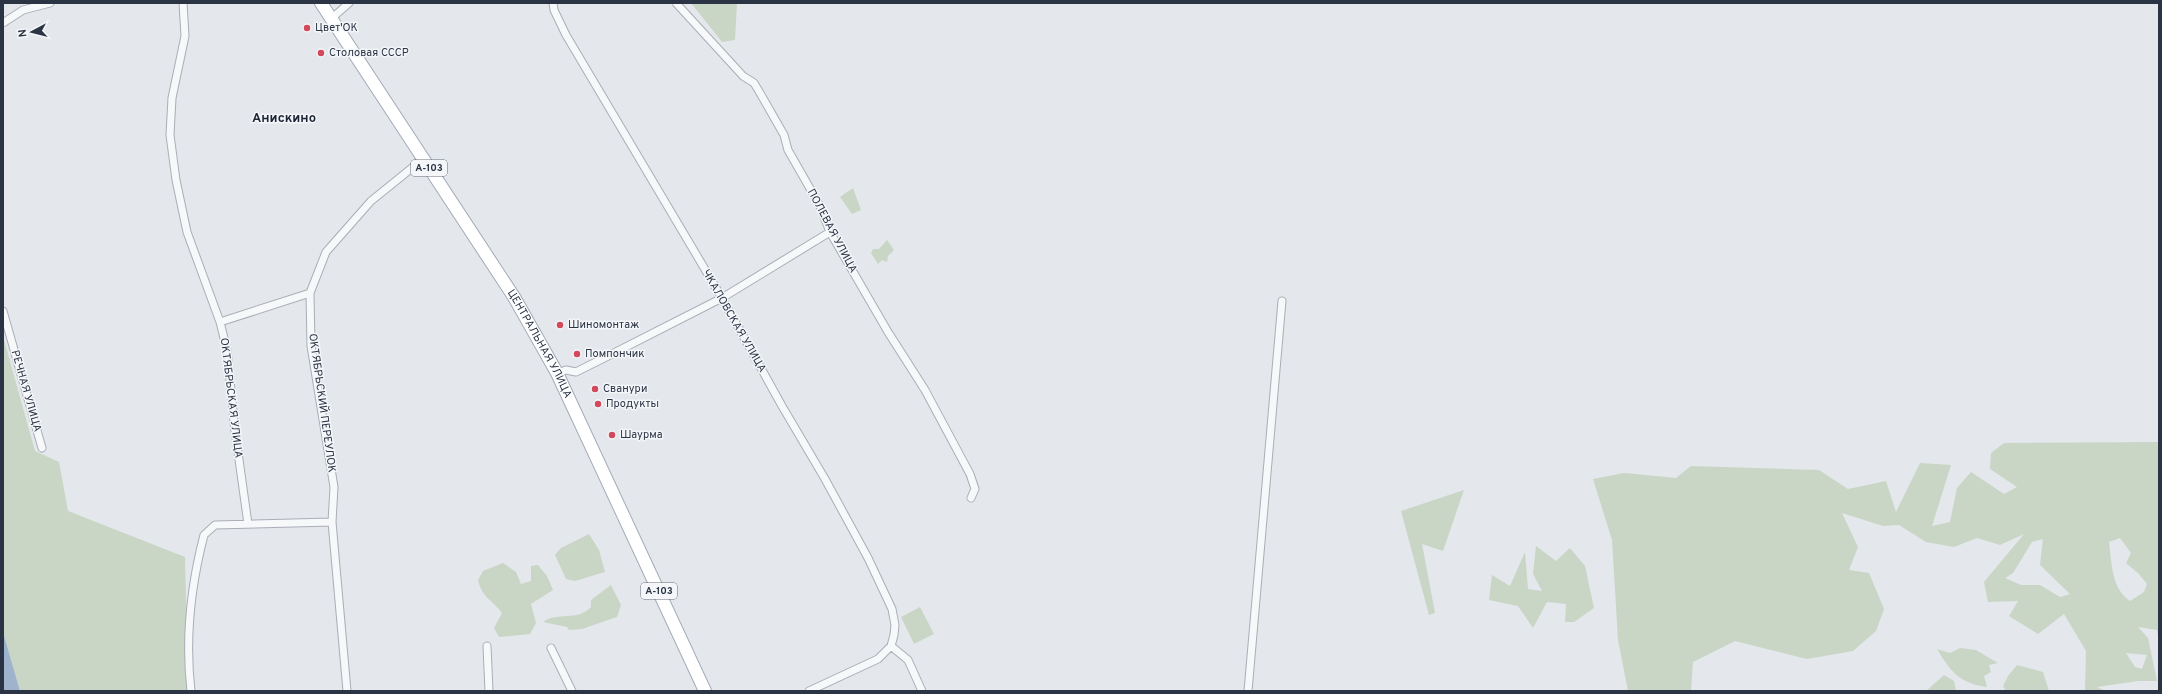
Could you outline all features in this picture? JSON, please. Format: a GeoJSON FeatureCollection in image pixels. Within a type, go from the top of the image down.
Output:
{"type":"FeatureCollection","features":[{"type":"Feature","properties":{"kind":"main road","name":"ЦЕНТРАЛЬНАЯ УЛИЦА"},"geometry":{"type":"LineString","coordinates":[[320,3],[514,297],[556,373],[705,691]]}},
{"type":"Feature","properties":{"kind":"street"},"geometry":{"type":"LineString","coordinates":[[3,23],[23,10],[50,3]]}},
{"type":"Feature","properties":{"kind":"street","name":"ОКТЯБРЬСКАЯ УЛИЦА"},"geometry":{"type":"LineString","coordinates":[[183,3],[185,36],[172,98],[170,135],[187,232],[220,322],[227,350],[234,431],[248,524]]}},
{"type":"Feature","properties":{"kind":"street"},"geometry":{"type":"LineString","coordinates":[[331,20],[349,3]]}},
{"type":"Feature","properties":{"kind":"street","name":"ЧКАЛОВСКАЯ УЛИЦА"},"geometry":{"type":"LineString","coordinates":[[553,3],[554,10],[566,35],[722,298],[868,558],[892,609],[895,625],[891,646]]}},
{"type":"Feature","properties":{"kind":"street","name":"ПОЛЕВАЯ УЛИЦА"},"geometry":{"type":"LineString","coordinates":[[676,3],[744,76],[754,83],[784,135],[788,150],[820,206],[830,232],[888,332],[925,390],[970,474],[975,489],[971,498]]}},
{"type":"Feature","properties":{"kind":"street","name":"ОКТЯБРЬСКИЙ ПЕРЕУЛОК"},"geometry":{"type":"LineString","coordinates":[[347,691],[332,522],[334,487],[311,346],[310,293],[326,252],[371,201],[423,159]]}},
{"type":"Feature","properties":{"kind":"street"},"geometry":{"type":"LineString","coordinates":[[556,373],[566,370],[576,372],[722,298],[830,232]]}},
{"type":"Feature","properties":{"kind":"street"},"geometry":{"type":"LineString","coordinates":[[220,322],[310,293]]}},
{"type":"Feature","properties":{"kind":"street"},"geometry":{"type":"LineString","coordinates":[[1248,691],[1282,301]]}},
{"type":"Feature","properties":{"kind":"street","name":"РЕЧНАЯ УЛИЦА"},"geometry":{"type":"LineString","coordinates":[[3,311],[42,448]]}},
{"type":"Feature","properties":{"kind":"street"},"geometry":{"type":"LineString","coordinates":[[191,691],[189,641],[192,594],[204,534],[215,525],[332,522]]}},
{"type":"Feature","properties":{"kind":"street"},"geometry":{"type":"LineString","coordinates":[[487,646],[489,691]]}},
{"type":"Feature","properties":{"kind":"street"},"geometry":{"type":"LineString","coordinates":[[809,691],[878,658],[891,646],[908,660],[922,691]]}},
{"type":"Feature","properties":{"kind":"street"},"geometry":{"type":"LineString","coordinates":[[552,648],[572,691]]}},
{"type":"Feature","properties":{"kind":"green space"},"geometry":{"type":"Polygon","coordinates":[[[691,3],[737,3],[735,40],[722,42],[691,3]]]}},
{"type":"Feature","properties":{"kind":"green space"},"geometry":{"type":"Polygon","coordinates":[[[853,188],[861,210],[852,214],[840,197],[853,188]]]}},
{"type":"Feature","properties":{"kind":"green space"},"geometry":{"type":"Polygon","coordinates":[[[887,240],[894,250],[888,256],[887,262],[882,260],[878,264],[871,253],[873,249],[879,249],[887,240]]]}},
{"type":"Feature","properties":{"kind":"green space"},"geometry":{"type":"Polygon","coordinates":[[[3,336],[35,451],[59,462],[68,511],[185,557],[188,691],[20,691],[3,632],[3,336]]]}},
{"type":"Feature","properties":{"kind":"green space"},"geometry":{"type":"Polygon","coordinates":[[[2159,442],[2159,640],[2157,630],[2138,627],[2148,638],[2157,681],[2138,681],[2097,687],[2105,691],[2085,691],[2086,651],[2064,614],[2038,634],[2009,616],[2018,601],[1988,602],[1984,582],[2024,534],[2000,545],[1977,538],[1954,547],[1926,542],[1899,525],[1883,526],[1842,513],[1858,547],[1849,570],[1869,573],[1884,609],[1876,631],[1853,651],[1807,659],[1735,641],[1693,662],[1691,691],[1628,691],[1618,640],[1612,540],[1593,479],[1624,473],[1676,478],[1691,466],[1819,470],[1848,489],[1886,481],[1896,512],[1920,463],[1951,465],[1932,526],[1950,522],[1957,488],[1971,472],[2004,494],[2017,487],[1990,469],[1991,453],[2004,443],[2159,442]],[[2120,538],[2109,542],[2116,582],[2124,596],[2130,601],[2144,592],[2147,584],[2139,574],[2126,563],[2131,553],[2120,538]],[[2043,539],[2032,542],[2013,573],[2005,578],[2021,585],[2040,585],[2060,597],[2070,594],[2040,565],[2043,539]],[[2126,653],[2135,667],[2142,669],[2147,655],[2126,653]]]}},
{"type":"Feature","properties":{"kind":"green space"},"geometry":{"type":"Polygon","coordinates":[[[1464,490],[1443,551],[1422,544],[1435,613],[1429,615],[1401,511],[1464,490]]]}},
{"type":"Feature","properties":{"kind":"green space"},"geometry":{"type":"Polygon","coordinates":[[[589,534],[599,550],[605,572],[575,581],[566,579],[555,555],[561,548],[589,534]]]}},
{"type":"Feature","properties":{"kind":"green space"},"geometry":{"type":"Polygon","coordinates":[[[1536,546],[1556,561],[1570,548],[1585,566],[1594,608],[1574,622],[1565,622],[1566,604],[1547,602],[1533,628],[1518,606],[1489,600],[1492,575],[1510,586],[1525,552],[1528,589],[1542,591],[1533,574],[1536,546]]]}},
{"type":"Feature","properties":{"kind":"green space"},"geometry":{"type":"Polygon","coordinates":[[[503,563],[516,572],[521,584],[531,581],[531,566],[538,565],[547,576],[553,590],[531,604],[536,623],[530,634],[499,637],[494,628],[502,613],[482,591],[478,580],[483,571],[503,563]]]}},
{"type":"Feature","properties":{"kind":"green space"},"geometry":{"type":"Polygon","coordinates":[[[611,585],[621,605],[617,617],[582,629],[569,630],[567,627],[543,622],[555,617],[586,612],[591,607],[591,600],[611,585]]]}},
{"type":"Feature","properties":{"kind":"green space"},"geometry":{"type":"Polygon","coordinates":[[[920,607],[934,634],[914,644],[901,617],[920,607]]]}},
{"type":"Feature","properties":{"kind":"green space"},"geometry":{"type":"Polygon","coordinates":[[[1960,648],[1976,650],[1998,663],[1989,665],[1991,672],[1984,676],[1987,687],[1969,683],[1957,675],[1947,664],[1937,649],[1950,653],[1960,648]]]}},
{"type":"Feature","properties":{"kind":"green space"},"geometry":{"type":"Polygon","coordinates":[[[2017,665],[2043,672],[2049,691],[2006,691],[2003,686],[2008,676],[2017,665]]]}},
{"type":"Feature","properties":{"kind":"green space"},"geometry":{"type":"Polygon","coordinates":[[[1944,675],[1954,681],[1956,691],[1926,691],[1944,675]]]}},
{"type":"Feature","properties":{"kind":"water"},"geometry":{"type":"Polygon","coordinates":[[[3,632],[20,691],[3,691],[3,632]]]}},
{"type":"Feature","properties":{"kind":"place","name":"Цвет'OK"},"geometry":{"type":"Point","coordinates":[307,28]}},
{"type":"Feature","properties":{"kind":"place","name":"Столовая СССР"},"geometry":{"type":"Point","coordinates":[321,53]}},
{"type":"Feature","properties":{"kind":"place","name":"Шиномонтаж"},"geometry":{"type":"Point","coordinates":[560,325]}},
{"type":"Feature","properties":{"kind":"place","name":"Помпончик"},"geometry":{"type":"Point","coordinates":[577,354]}},
{"type":"Feature","properties":{"kind":"place","name":"Сванури"},"geometry":{"type":"Point","coordinates":[595,389]}},
{"type":"Feature","properties":{"kind":"place","name":"Продукты"},"geometry":{"type":"Point","coordinates":[598,404]}},
{"type":"Feature","properties":{"kind":"place","name":"Шаурма"},"geometry":{"type":"Point","coordinates":[612,435]}},
{"type":"Feature","properties":{"kind":"district","name":"Анискино"},"geometry":{"type":"Point","coordinates":[284,119]}}]}
